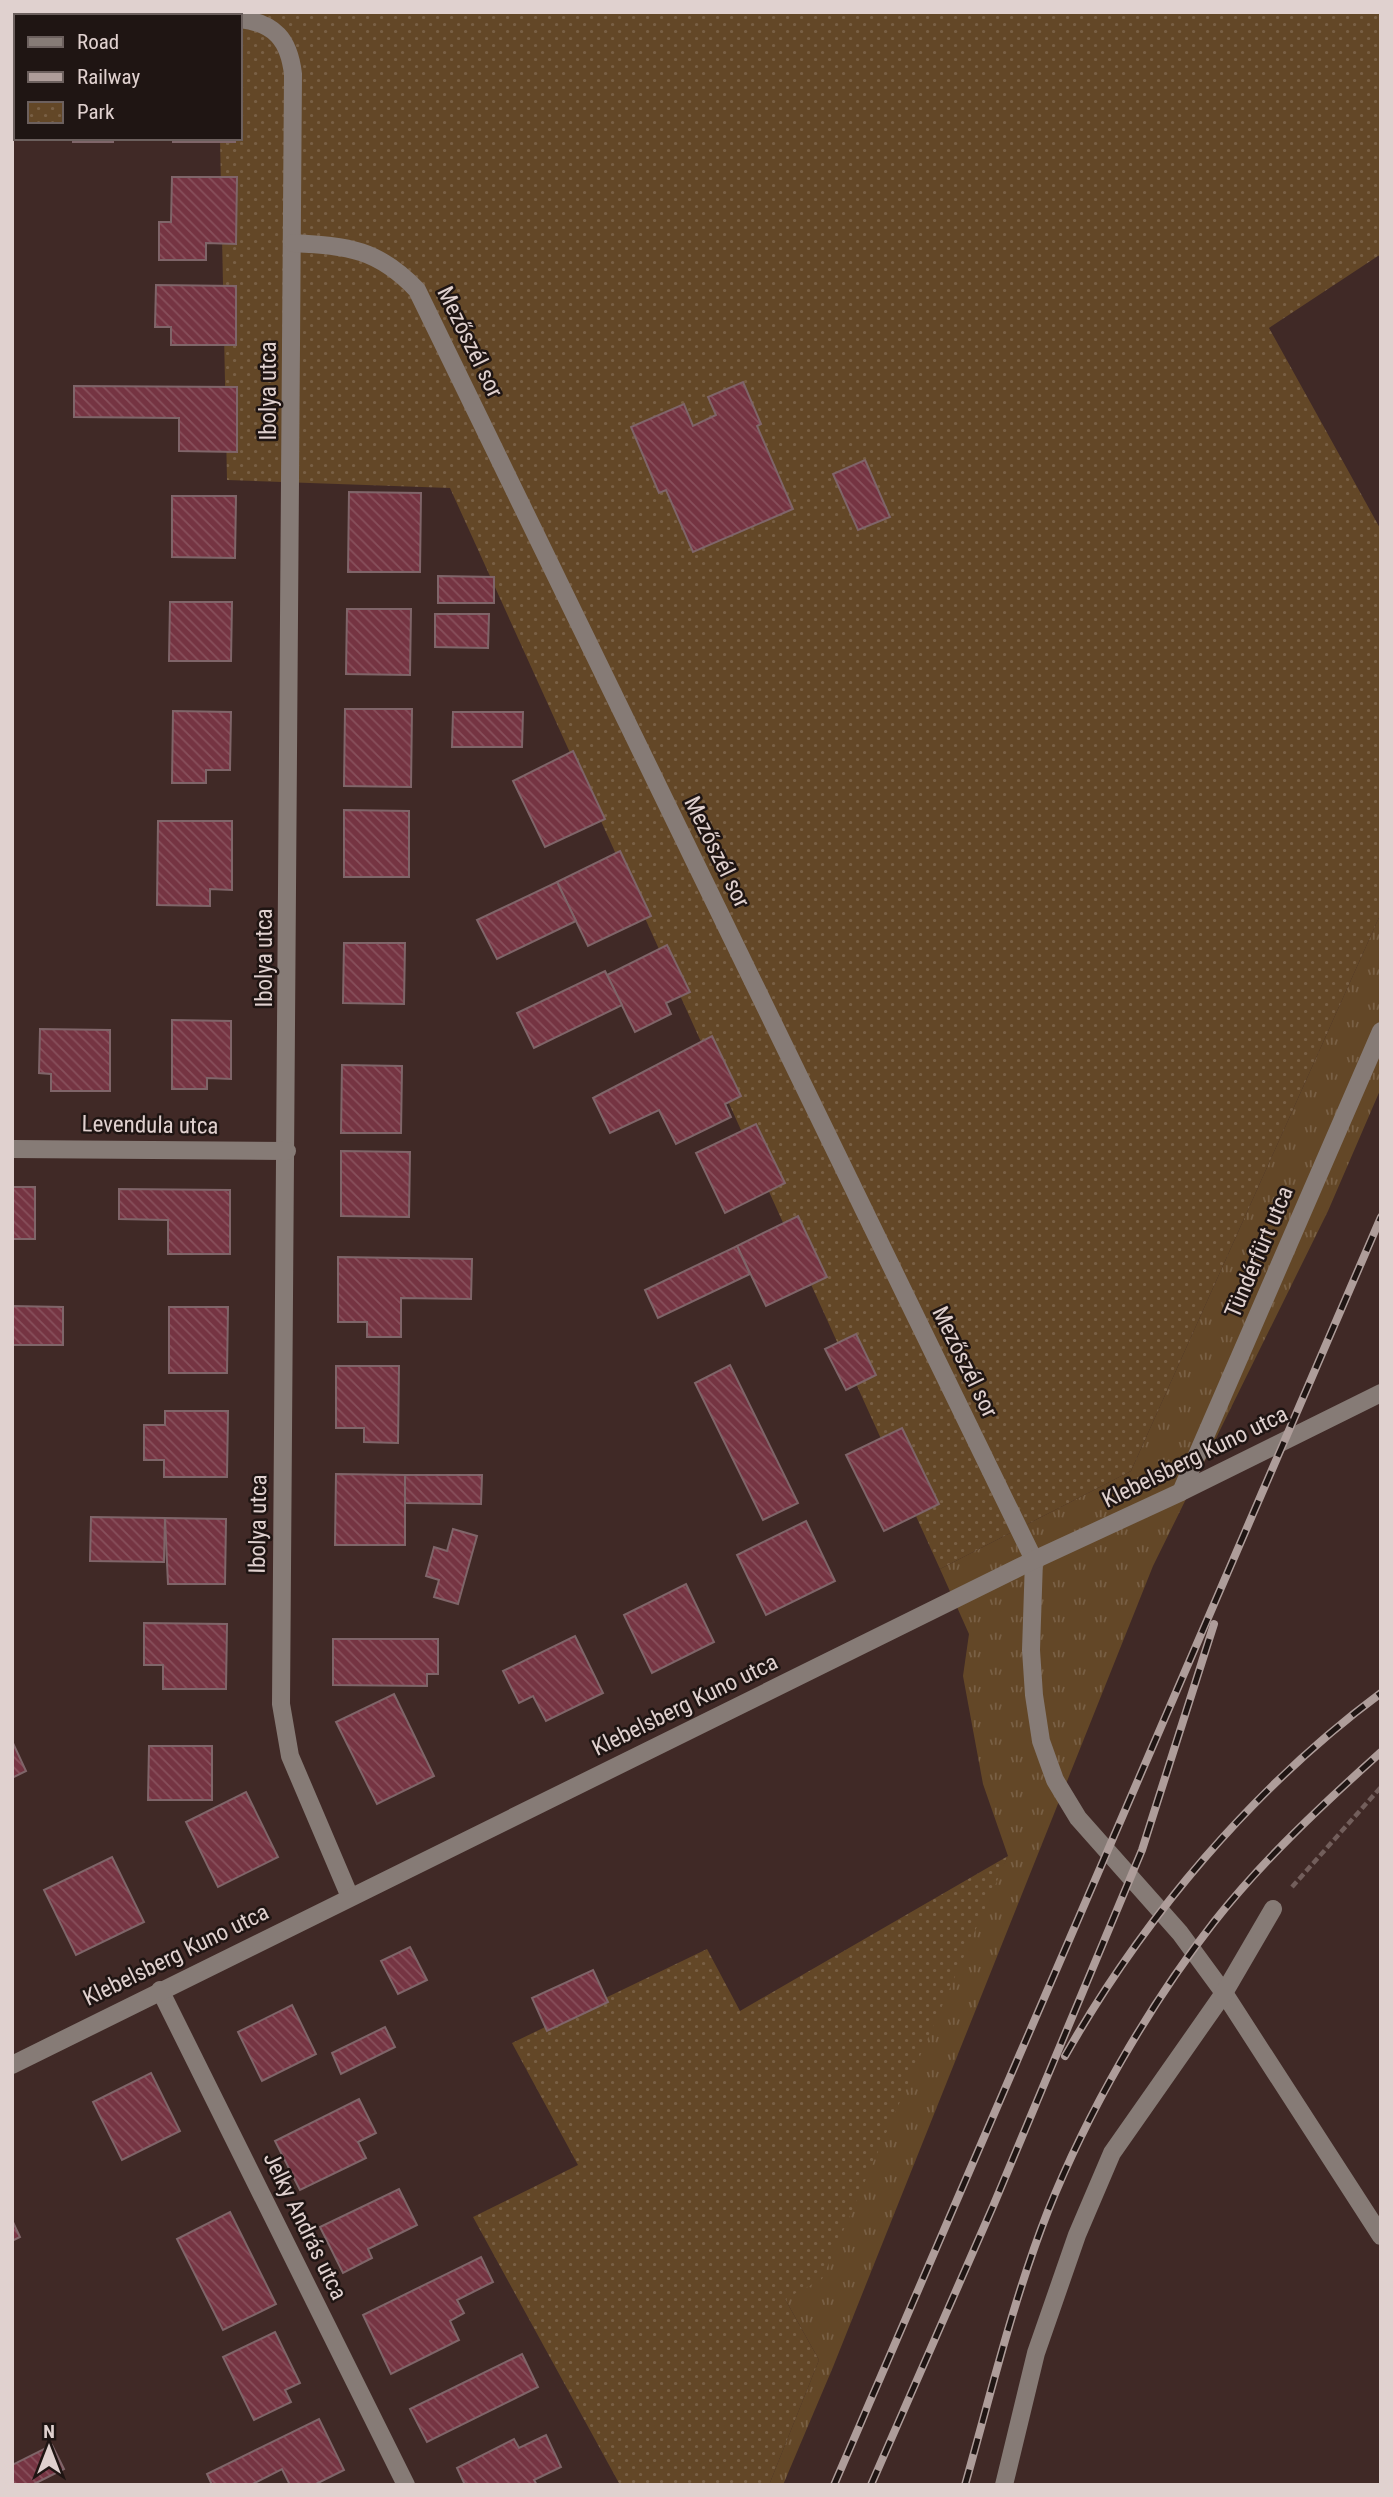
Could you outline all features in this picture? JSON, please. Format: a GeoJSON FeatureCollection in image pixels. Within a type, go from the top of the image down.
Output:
{"type":"FeatureCollection","features":[{"type":"Feature","properties":{"kind":"street","name":"Ibolya utca"},"geometry":{"type":"LineString","coordinates":[[248,20],[276,33],[291,51],[293,243],[281,1704],[290,1756],[350,1897]]}},
{"type":"Feature","properties":{"kind":"street","name":"Mezőszél sor"},"geometry":{"type":"LineString","coordinates":[[293,243],[352,248],[374,254],[397,268],[417,290],[1034,1560]]}},
{"type":"Feature","properties":{"kind":"street","name":"Tündérfürt utca"},"geometry":{"type":"LineString","coordinates":[[1181,1492],[1381,1031]]}},
{"type":"Feature","properties":{"kind":"street","name":"Levendula utca"},"geometry":{"type":"LineString","coordinates":[[12,1149],[287,1151]]}},
{"type":"Feature","properties":{"kind":"street","name":"Klebelsberg Kuno utca"},"geometry":{"type":"LineString","coordinates":[[12,2065],[1034,1560],[1181,1492],[1381,1393]]}},
{"type":"Feature","properties":{"kind":"street"},"geometry":{"type":"LineString","coordinates":[[1034,1560],[1031,1650],[1034,1695],[1041,1741],[1055,1780],[1078,1818],[1180,1933],[1224,1993],[1381,2236]]}},
{"type":"Feature","properties":{"kind":"street"},"geometry":{"type":"LineString","coordinates":[[1004,2485],[1036,2353],[1077,2235],[1112,2153],[1224,1993],[1273,1909]]}},
{"type":"Feature","properties":{"kind":"street","name":"Jelky András utca"},"geometry":{"type":"LineString","coordinates":[[160,1990],[407,2485]]}},
{"type":"Feature","properties":{"kind":"path"},"geometry":{"type":"LineString","coordinates":[[1273,1909],[1358,1809],[1381,1787]]}},
{"type":"Feature","properties":{"kind":"green space"},"geometry":{"type":"Polygon","coordinates":[[[1381,12],[1381,254],[1269,328],[1381,530],[1381,913],[1131,1471],[940,1569],[450,488],[227,480],[220,140],[242,140],[242,14],[217,14],[1381,12]]]}},
{"type":"Feature","properties":{"kind":"green space"},"geometry":{"type":"Polygon","coordinates":[[[1381,913],[1381,1088],[1328,1211],[1153,1566],[833,2367],[783,2485],[769,2485],[819,2360],[785,2299],[1008,1856],[983,1784],[963,1676],[969,1634],[940,1569],[1131,1471],[1381,913]]]}},
{"type":"Feature","properties":{"kind":"green space"},"geometry":{"type":"Polygon","coordinates":[[[1008,1856],[822,2279],[785,2299],[819,2360],[769,2485],[620,2485],[473,2217],[578,2165],[512,2043],[707,1949],[740,2011],[1008,1856]]]}},
{"type":"Feature","properties":{"kind":"building"},"geometry":{"type":"Polygon","coordinates":[[[73,140],[113,140],[113,142],[73,140]]]}},
{"type":"Feature","properties":{"kind":"building"},"geometry":{"type":"Polygon","coordinates":[[[173,140],[235,140],[235,142],[173,140]]]}},
{"type":"Feature","properties":{"kind":"building"},"geometry":{"type":"Polygon","coordinates":[[[172,177],[237,177],[236,244],[206,243],[206,260],[159,260],[159,222],[171,222],[172,177]]]}},
{"type":"Feature","properties":{"kind":"building"},"geometry":{"type":"Polygon","coordinates":[[[156,285],[236,286],[236,345],[171,345],[171,327],[155,327],[156,285]]]}},
{"type":"Feature","properties":{"kind":"building"},"geometry":{"type":"Polygon","coordinates":[[[743,382],[761,424],[757,426],[793,509],[693,552],[666,490],[659,493],[631,427],[684,404],[693,426],[716,415],[708,397],[743,382]]]}},
{"type":"Feature","properties":{"kind":"building"},"geometry":{"type":"Polygon","coordinates":[[[74,386],[237,387],[237,452],[179,451],[179,418],[74,417],[74,386]]]}},
{"type":"Feature","properties":{"kind":"building"},"geometry":{"type":"Polygon","coordinates":[[[865,460],[890,517],[858,530],[833,474],[865,460]]]}},
{"type":"Feature","properties":{"kind":"building"},"geometry":{"type":"Polygon","coordinates":[[[349,492],[421,493],[420,572],[348,572],[349,492]]]}},
{"type":"Feature","properties":{"kind":"building"},"geometry":{"type":"Polygon","coordinates":[[[172,496],[236,496],[235,558],[172,557],[172,496]]]}},
{"type":"Feature","properties":{"kind":"building"},"geometry":{"type":"Polygon","coordinates":[[[438,576],[494,577],[494,603],[438,603],[438,576]]]}},
{"type":"Feature","properties":{"kind":"building"},"geometry":{"type":"Polygon","coordinates":[[[170,602],[232,602],[231,661],[169,661],[170,602]]]}},
{"type":"Feature","properties":{"kind":"building"},"geometry":{"type":"Polygon","coordinates":[[[347,609],[411,609],[410,675],[346,674],[347,609]]]}},
{"type":"Feature","properties":{"kind":"building"},"geometry":{"type":"Polygon","coordinates":[[[435,614],[489,614],[488,648],[435,647],[435,614]]]}},
{"type":"Feature","properties":{"kind":"building"},"geometry":{"type":"Polygon","coordinates":[[[345,709],[412,709],[411,787],[344,786],[345,709]]]}},
{"type":"Feature","properties":{"kind":"building"},"geometry":{"type":"Polygon","coordinates":[[[173,711],[231,712],[230,770],[206,770],[206,783],[172,783],[173,711]]]}},
{"type":"Feature","properties":{"kind":"building"},"geometry":{"type":"Polygon","coordinates":[[[453,712],[523,712],[522,747],[452,747],[453,712]]]}},
{"type":"Feature","properties":{"kind":"building"},"geometry":{"type":"Polygon","coordinates":[[[573,751],[605,819],[545,847],[513,781],[573,751]]]}},
{"type":"Feature","properties":{"kind":"building"},"geometry":{"type":"Polygon","coordinates":[[[344,810],[409,811],[409,877],[344,877],[344,810]]]}},
{"type":"Feature","properties":{"kind":"building"},"geometry":{"type":"Polygon","coordinates":[[[158,821],[232,821],[232,890],[210,889],[210,906],[157,905],[158,821]]]}},
{"type":"Feature","properties":{"kind":"building"},"geometry":{"type":"Polygon","coordinates":[[[620,851],[651,916],[588,946],[557,882],[620,851]]]}},
{"type":"Feature","properties":{"kind":"building"},"geometry":{"type":"Polygon","coordinates":[[[557,882],[576,921],[497,959],[477,920],[557,882]]]}},
{"type":"Feature","properties":{"kind":"building"},"geometry":{"type":"Polygon","coordinates":[[[344,943],[405,943],[404,1004],[343,1003],[344,943]]]}},
{"type":"Feature","properties":{"kind":"building"},"geometry":{"type":"Polygon","coordinates":[[[667,945],[690,992],[666,1003],[671,1014],[635,1032],[607,975],[667,945]]]}},
{"type":"Feature","properties":{"kind":"building"},"geometry":{"type":"Polygon","coordinates":[[[605,971],[622,1005],[534,1048],[517,1013],[605,971]]]}},
{"type":"Feature","properties":{"kind":"building"},"geometry":{"type":"Polygon","coordinates":[[[172,1020],[231,1021],[231,1079],[207,1078],[207,1089],[172,1089],[172,1020]]]}},
{"type":"Feature","properties":{"kind":"building"},"geometry":{"type":"Polygon","coordinates":[[[40,1029],[110,1030],[110,1091],[51,1091],[51,1074],[39,1073],[40,1029]]]}},
{"type":"Feature","properties":{"kind":"building"},"geometry":{"type":"Polygon","coordinates":[[[712,1036],[741,1096],[725,1104],[731,1117],[676,1144],[659,1110],[610,1133],[593,1098],[712,1036]]]}},
{"type":"Feature","properties":{"kind":"building"},"geometry":{"type":"Polygon","coordinates":[[[342,1065],[402,1066],[401,1133],[341,1133],[342,1065]]]}},
{"type":"Feature","properties":{"kind":"building"},"geometry":{"type":"Polygon","coordinates":[[[756,1124],[785,1183],[725,1213],[696,1153],[756,1124]]]}},
{"type":"Feature","properties":{"kind":"building"},"geometry":{"type":"Polygon","coordinates":[[[341,1151],[410,1152],[409,1217],[341,1216],[341,1151]]]}},
{"type":"Feature","properties":{"kind":"building"},"geometry":{"type":"Polygon","coordinates":[[[12,1187],[35,1187],[35,1239],[12,1239],[12,1187]]]}},
{"type":"Feature","properties":{"kind":"building"},"geometry":{"type":"Polygon","coordinates":[[[119,1189],[230,1190],[230,1254],[168,1254],[168,1220],[119,1219],[119,1189]]]}},
{"type":"Feature","properties":{"kind":"building"},"geometry":{"type":"Polygon","coordinates":[[[798,1216],[827,1277],[766,1306],[737,1246],[798,1216]]]}},
{"type":"Feature","properties":{"kind":"building"},"geometry":{"type":"Polygon","coordinates":[[[737,1246],[750,1274],[658,1318],[645,1290],[737,1246]]]}},
{"type":"Feature","properties":{"kind":"building"},"geometry":{"type":"Polygon","coordinates":[[[338,1257],[472,1259],[471,1299],[401,1298],[401,1337],[367,1337],[367,1322],[338,1322],[338,1257]]]}},
{"type":"Feature","properties":{"kind":"building"},"geometry":{"type":"Polygon","coordinates":[[[12,1306],[63,1307],[63,1345],[12,1345],[12,1306]]]}},
{"type":"Feature","properties":{"kind":"building"},"geometry":{"type":"Polygon","coordinates":[[[169,1307],[228,1307],[227,1373],[169,1373],[169,1307]]]}},
{"type":"Feature","properties":{"kind":"building"},"geometry":{"type":"Polygon","coordinates":[[[856,1334],[876,1375],[846,1390],[825,1349],[856,1334]]]}},
{"type":"Feature","properties":{"kind":"building"},"geometry":{"type":"Polygon","coordinates":[[[730,1365],[798,1503],[763,1520],[695,1383],[730,1365]]]}},
{"type":"Feature","properties":{"kind":"building"},"geometry":{"type":"Polygon","coordinates":[[[336,1366],[399,1366],[398,1443],[364,1442],[364,1428],[336,1428],[336,1366]]]}},
{"type":"Feature","properties":{"kind":"building"},"geometry":{"type":"Polygon","coordinates":[[[165,1411],[228,1411],[227,1477],[164,1477],[164,1460],[144,1460],[144,1425],[165,1425],[165,1411]]]}},
{"type":"Feature","properties":{"kind":"building"},"geometry":{"type":"Polygon","coordinates":[[[902,1428],[939,1504],[884,1531],[846,1455],[902,1428]]]}},
{"type":"Feature","properties":{"kind":"building"},"geometry":{"type":"Polygon","coordinates":[[[336,1474],[405,1475],[405,1545],[335,1545],[336,1474]]]}},
{"type":"Feature","properties":{"kind":"building"},"geometry":{"type":"Polygon","coordinates":[[[405,1475],[482,1475],[481,1504],[405,1503],[405,1475]]]}},
{"type":"Feature","properties":{"kind":"building"},"geometry":{"type":"Polygon","coordinates":[[[91,1517],[165,1518],[164,1562],[90,1561],[91,1517]]]}},
{"type":"Feature","properties":{"kind":"building"},"geometry":{"type":"Polygon","coordinates":[[[165,1518],[226,1519],[225,1584],[168,1584],[165,1518]]]}},
{"type":"Feature","properties":{"kind":"building"},"geometry":{"type":"Polygon","coordinates":[[[806,1521],[835,1581],[766,1615],[737,1555],[806,1521]]]}},
{"type":"Feature","properties":{"kind":"building"},"geometry":{"type":"Polygon","coordinates":[[[453,1529],[477,1536],[458,1604],[434,1597],[439,1580],[426,1576],[434,1547],[447,1551],[453,1529]]]}},
{"type":"Feature","properties":{"kind":"building"},"geometry":{"type":"Polygon","coordinates":[[[686,1584],[714,1642],[652,1673],[624,1615],[686,1584]]]}},
{"type":"Feature","properties":{"kind":"building"},"geometry":{"type":"Polygon","coordinates":[[[144,1623],[227,1624],[226,1689],[163,1689],[163,1665],[144,1665],[144,1623]]]}},
{"type":"Feature","properties":{"kind":"building"},"geometry":{"type":"Polygon","coordinates":[[[575,1636],[603,1693],[546,1721],[533,1696],[519,1703],[503,1671],[575,1636]]]}},
{"type":"Feature","properties":{"kind":"building"},"geometry":{"type":"Polygon","coordinates":[[[333,1639],[438,1639],[438,1674],[427,1674],[427,1686],[333,1685],[333,1639]]]}},
{"type":"Feature","properties":{"kind":"building"},"geometry":{"type":"Polygon","coordinates":[[[394,1694],[434,1776],[377,1804],[336,1722],[394,1694]]]}},
{"type":"Feature","properties":{"kind":"building"},"geometry":{"type":"Polygon","coordinates":[[[12,1741],[26,1771],[12,1778],[12,1741]]]}},
{"type":"Feature","properties":{"kind":"building"},"geometry":{"type":"Polygon","coordinates":[[[149,1746],[212,1746],[212,1800],[148,1800],[149,1746]]]}},
{"type":"Feature","properties":{"kind":"building"},"geometry":{"type":"Polygon","coordinates":[[[246,1792],[278,1857],[218,1887],[186,1822],[246,1792]]]}},
{"type":"Feature","properties":{"kind":"building"},"geometry":{"type":"Polygon","coordinates":[[[112,1857],[144,1922],[76,1955],[44,1890],[112,1857]]]}},
{"type":"Feature","properties":{"kind":"building"},"geometry":{"type":"Polygon","coordinates":[[[410,1947],[427,1980],[398,1994],[381,1961],[410,1947]]]}},
{"type":"Feature","properties":{"kind":"building"},"geometry":{"type":"Polygon","coordinates":[[[593,1970],[608,2002],[547,2031],[532,1998],[593,1970]]]}},
{"type":"Feature","properties":{"kind":"building"},"geometry":{"type":"Polygon","coordinates":[[[292,2005],[316,2054],[262,2081],[238,2032],[292,2005]]]}},
{"type":"Feature","properties":{"kind":"building"},"geometry":{"type":"Polygon","coordinates":[[[385,2027],[395,2047],[341,2074],[332,2053],[385,2027]]]}},
{"type":"Feature","properties":{"kind":"building"},"geometry":{"type":"Polygon","coordinates":[[[151,2073],[180,2131],[122,2160],[93,2102],[151,2073]]]}},
{"type":"Feature","properties":{"kind":"building"},"geometry":{"type":"Polygon","coordinates":[[[359,2099],[376,2133],[358,2142],[366,2158],[300,2190],[275,2141],[359,2099]]]}},
{"type":"Feature","properties":{"kind":"building"},"geometry":{"type":"Polygon","coordinates":[[[399,2189],[417,2225],[368,2249],[372,2258],[343,2273],[320,2227],[399,2189]]]}},
{"type":"Feature","properties":{"kind":"building"},"geometry":{"type":"Polygon","coordinates":[[[230,2212],[276,2304],[223,2330],[177,2239],[230,2212]]]}},
{"type":"Feature","properties":{"kind":"building"},"geometry":{"type":"Polygon","coordinates":[[[12,2220],[20,2237],[12,2241],[12,2220]]]}},
{"type":"Feature","properties":{"kind":"building"},"geometry":{"type":"Polygon","coordinates":[[[481,2257],[493,2282],[457,2300],[464,2313],[450,2321],[459,2340],[391,2374],[363,2315],[481,2257]]]}},
{"type":"Feature","properties":{"kind":"building"},"geometry":{"type":"Polygon","coordinates":[[[275,2332],[300,2383],[285,2390],[291,2402],[254,2420],[223,2357],[275,2332]]]}},
{"type":"Feature","properties":{"kind":"building"},"geometry":{"type":"Polygon","coordinates":[[[522,2354],[538,2387],[427,2442],[410,2409],[522,2354]]]}},
{"type":"Feature","properties":{"kind":"building"},"geometry":{"type":"Polygon","coordinates":[[[319,2419],[344,2470],[314,2485],[290,2485],[282,2469],[251,2485],[212,2485],[207,2474],[319,2419]]]}},
{"type":"Feature","properties":{"kind":"building"},"geometry":{"type":"Polygon","coordinates":[[[546,2435],[561,2467],[534,2480],[537,2485],[465,2485],[457,2468],[514,2439],[519,2448],[546,2435]]]}},
{"type":"Feature","properties":{"kind":"building"},"geometry":{"type":"Polygon","coordinates":[[[52,2445],[64,2469],[32,2485],[12,2485],[12,2465],[52,2445]]]}},
{"type":"Feature","properties":{"kind":"railway"},"geometry":{"type":"LineString","coordinates":[[834,2485],[1381,1217]]}},
{"type":"Feature","properties":{"kind":"railway"},"geometry":{"type":"LineString","coordinates":[[871,2485],[994,2204],[1142,1850],[1214,1624]]}},
{"type":"Feature","properties":{"kind":"railway"},"geometry":{"type":"LineString","coordinates":[[1065,2056],[1129,1954],[1204,1858],[1289,1770],[1381,1693]]}},
{"type":"Feature","properties":{"kind":"railway"},"geometry":{"type":"LineString","coordinates":[[965,2485],[1003,2347],[1035,2245],[1081,2136],[1121,2061],[1166,1988],[1233,1899],[1294,1834],[1381,1752]]}}]}
